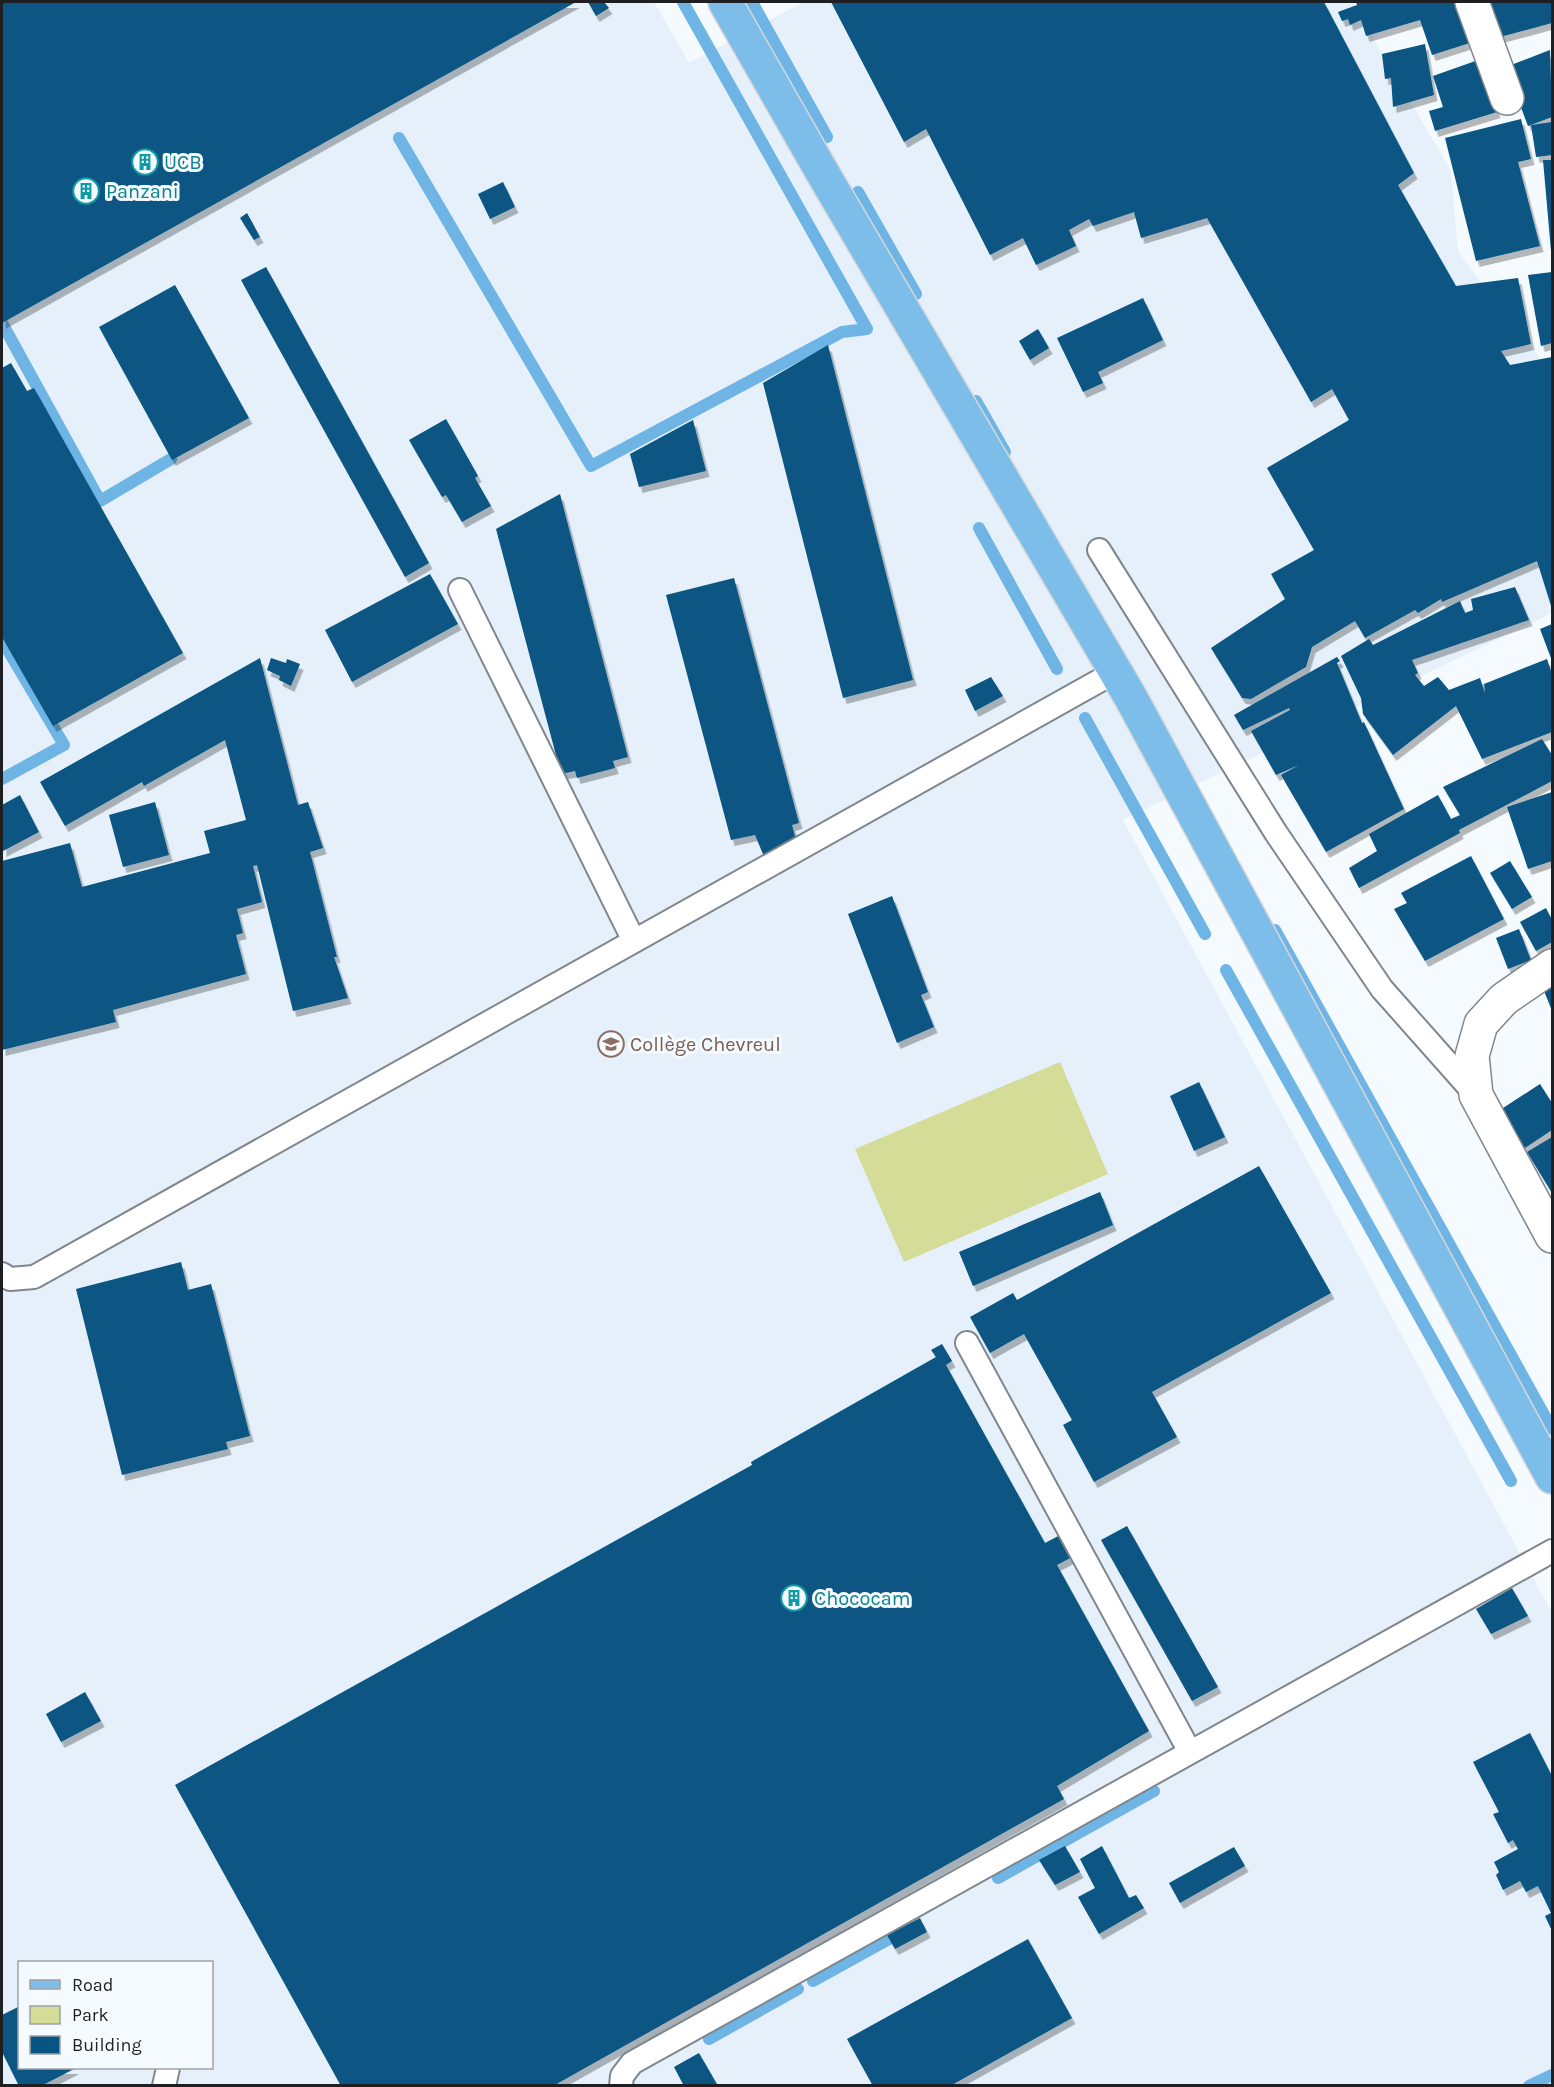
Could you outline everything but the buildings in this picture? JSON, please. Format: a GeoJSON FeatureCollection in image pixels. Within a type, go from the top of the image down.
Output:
{"type":"FeatureCollection","features":[{"type":"Feature","properties":{"kind":"main road"},"geometry":{"type":"LineString","coordinates":[[725,2],[828,183],[1115,672],[1552,1477]]}},
{"type":"Feature","properties":{"kind":"street"},"geometry":{"type":"LineString","coordinates":[[1472,2],[1507,98]]}},
{"type":"Feature","properties":{"kind":"street"},"geometry":{"type":"LineString","coordinates":[[1552,966],[1504,999],[1480,1024],[1472,1056],[1476,1095],[1552,1236]]}},
{"type":"Feature","properties":{"kind":"lane"},"geometry":{"type":"LineString","coordinates":[[1099,550],[1276,833],[1382,989],[1476,1095]]}},
{"type":"Feature","properties":{"kind":"lane"},"geometry":{"type":"LineString","coordinates":[[460,590],[634,941]]}},
{"type":"Feature","properties":{"kind":"lane"},"geometry":{"type":"LineString","coordinates":[[2,1274],[10,1279],[34,1277],[1115,672]]}},
{"type":"Feature","properties":{"kind":"lane"},"geometry":{"type":"LineString","coordinates":[[967,1343],[1190,1752]]}},
{"type":"Feature","properties":{"kind":"lane"},"geometry":{"type":"LineString","coordinates":[[621,2085],[622,2076],[632,2063],[1552,1551]]}},
{"type":"Feature","properties":{"kind":"lane"},"geometry":{"type":"LineString","coordinates":[[164,2085],[168,2069]]}},
{"type":"Feature","properties":{"kind":"shaded area"},"geometry":{"type":"Polygon","coordinates":[[[2,2],[654,2],[689,63],[804,2],[1352,2],[1451,171],[1458,252],[1552,374],[1552,613],[1123,820],[1552,1613],[1552,2085],[2,2086],[2,2]]]}},
{"type":"Feature","properties":{"kind":"green space"},"geometry":{"type":"Polygon","coordinates":[[[1060,1062],[1108,1174],[904,1262],[855,1149],[1060,1062]]]}},
{"type":"Feature","properties":{"kind":"waterway"},"geometry":{"type":"LineString","coordinates":[[399,138],[591,466],[842,332],[867,329],[683,2]]}},
{"type":"Feature","properties":{"kind":"waterway"},"geometry":{"type":"LineString","coordinates":[[752,2],[827,137]]}},
{"type":"Feature","properties":{"kind":"waterway"},"geometry":{"type":"LineString","coordinates":[[858,192],[916,294]]}},
{"type":"Feature","properties":{"kind":"waterway"},"geometry":{"type":"LineString","coordinates":[[2,323],[100,501],[171,459]]}},
{"type":"Feature","properties":{"kind":"waterway"},"geometry":{"type":"LineString","coordinates":[[976,401],[1005,452]]}},
{"type":"Feature","properties":{"kind":"waterway"},"geometry":{"type":"LineString","coordinates":[[979,528],[1057,669]]}},
{"type":"Feature","properties":{"kind":"waterway"},"geometry":{"type":"LineString","coordinates":[[2,640],[64,745],[2,779]]}},
{"type":"Feature","properties":{"kind":"waterway"},"geometry":{"type":"LineString","coordinates":[[1085,718],[1205,934]]}},
{"type":"Feature","properties":{"kind":"waterway"},"geometry":{"type":"LineString","coordinates":[[1275,930],[1552,1429]]}},
{"type":"Feature","properties":{"kind":"waterway"},"geometry":{"type":"LineString","coordinates":[[1226,970],[1511,1481]]}},
{"type":"Feature","properties":{"kind":"waterway"},"geometry":{"type":"LineString","coordinates":[[998,1878],[1154,1791]]}},
{"type":"Feature","properties":{"kind":"waterway"},"geometry":{"type":"LineString","coordinates":[[813,1981],[889,1939]]}},
{"type":"Feature","properties":{"kind":"waterway"},"geometry":{"type":"LineString","coordinates":[[709,2039],[798,1989]]}},
{"type":"Feature","properties":{"kind":"waterway"},"geometry":{"type":"LineString","coordinates":[[1529,2086],[1552,2075]]}},
{"type":"Feature","properties":{"kind":"place","name":"UCB"},"geometry":{"type":"Point","coordinates":[145,162]}},
{"type":"Feature","properties":{"kind":"place","name":"Panzani"},"geometry":{"type":"Point","coordinates":[86,191]}},
{"type":"Feature","properties":{"kind":"place","name":"Collège Chevreul"},"geometry":{"type":"Point","coordinates":[611,1044]}},
{"type":"Feature","properties":{"kind":"place","name":"Chococam"},"geometry":{"type":"Point","coordinates":[794,1598]}}]}
